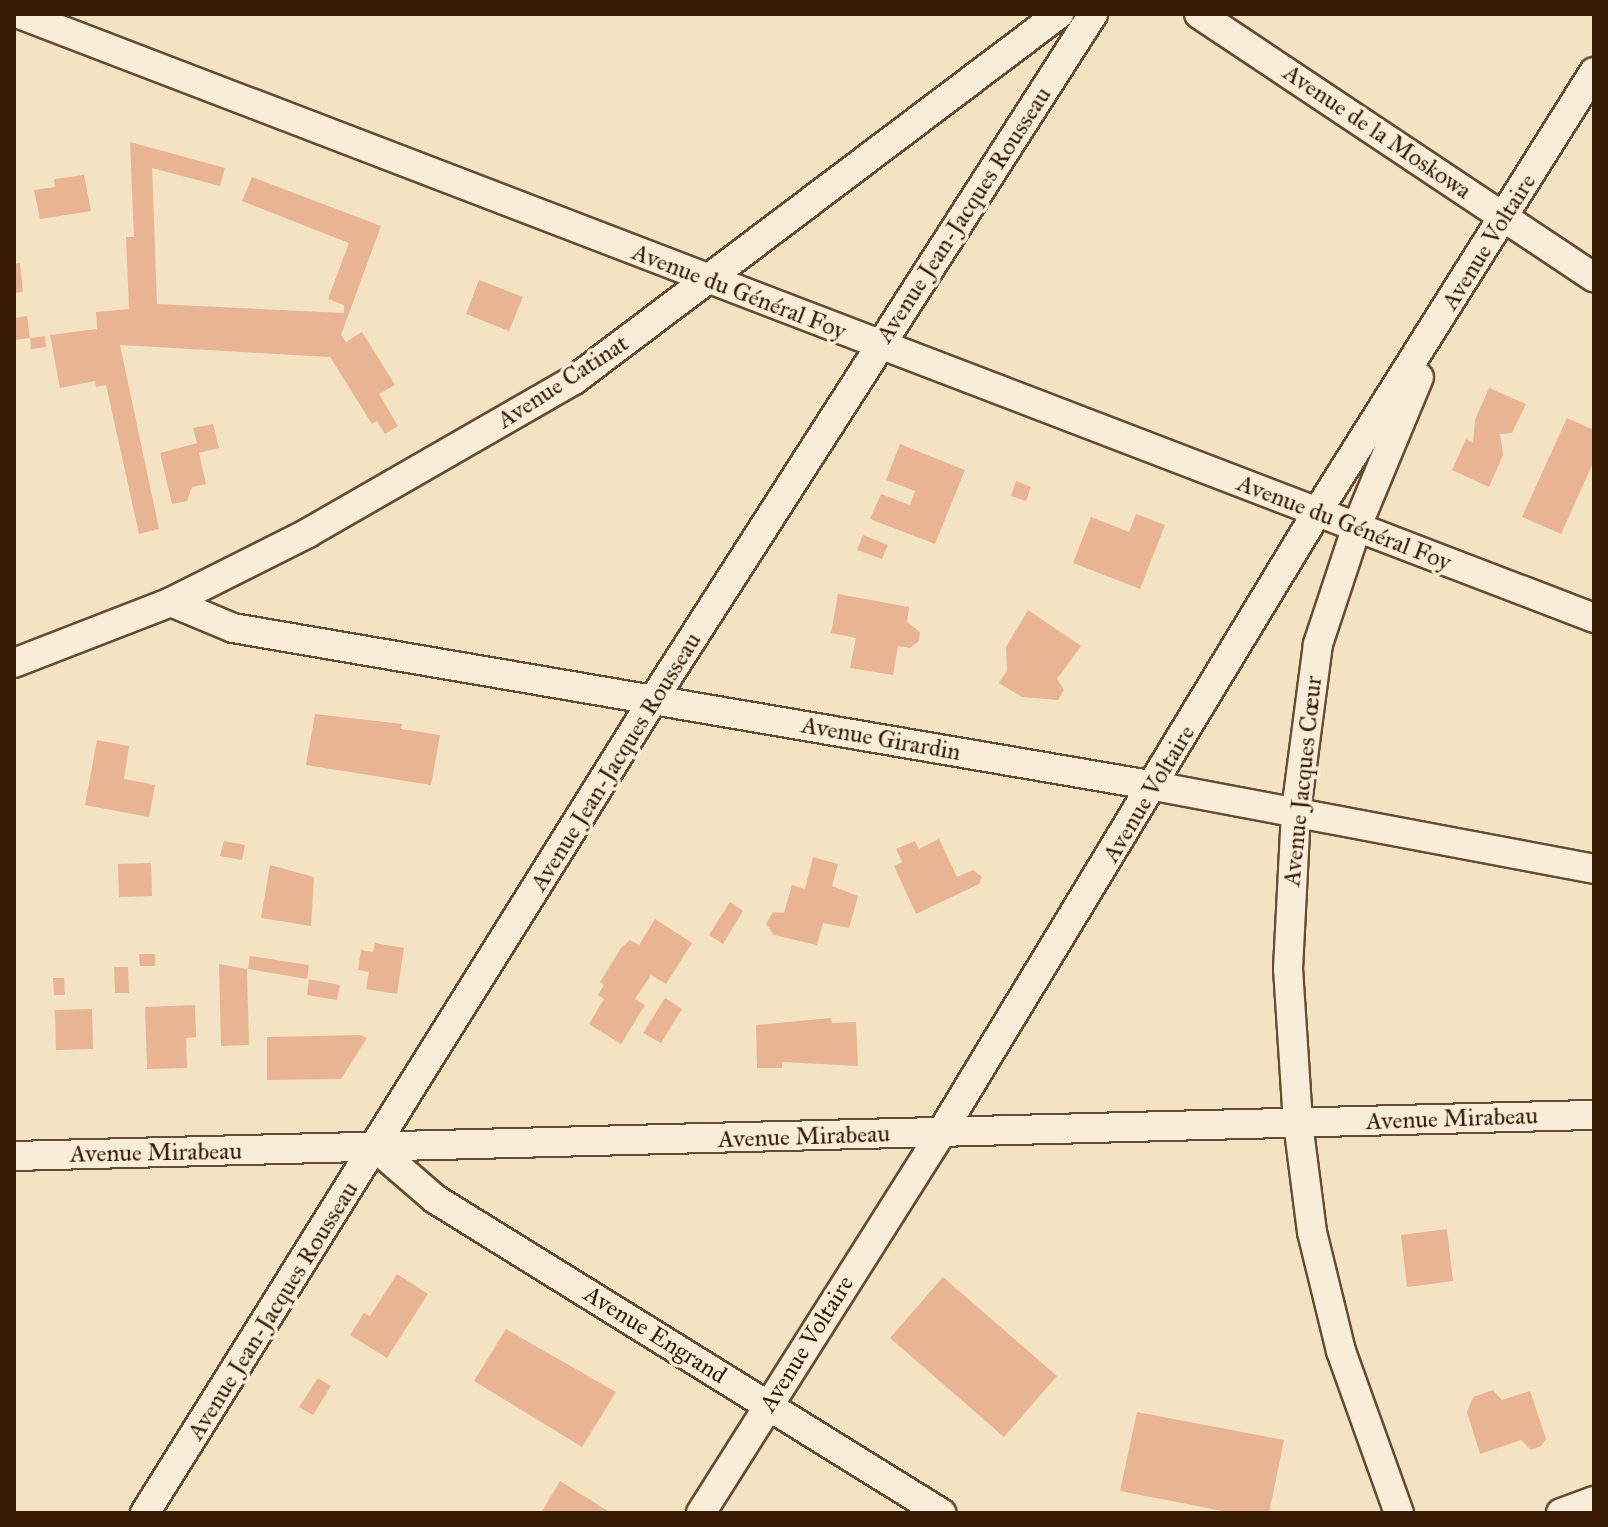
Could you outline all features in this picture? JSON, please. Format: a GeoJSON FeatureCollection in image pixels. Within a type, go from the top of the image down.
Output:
{"type":"FeatureCollection","features":[{"type":"Feature","properties":{"kind":"street","name":"Avenue du Général Foy"},"geometry":{"type":"LineString","coordinates":[[19,14],[708,282],[882,345],[1316,514],[1357,526],[1594,618]]}},
{"type":"Feature","properties":{"kind":"street","name":"Avenue Catinat"},"geometry":{"type":"LineString","coordinates":[[14,663],[171,602],[445,457],[574,380],[708,282],[1059,14]]}},
{"type":"Feature","properties":{"kind":"street","name":"Avenue Jean-Jacques Rousseau"},"geometry":{"type":"LineString","coordinates":[[145,1513],[376,1148],[653,700],[1093,14]]}},
{"type":"Feature","properties":{"kind":"street","name":"Avenue de la Moskowa"},"geometry":{"type":"LineString","coordinates":[[1199,14],[1594,277]]}},
{"type":"Feature","properties":{"kind":"street","name":"Avenue Voltaire"},"geometry":{"type":"LineString","coordinates":[[701,1513],[941,1133],[1155,786],[1316,514],[1594,72]]}},
{"type":"Feature","properties":{"kind":"street","name":"Avenue Jacques Cœur"},"geometry":{"type":"LineString","coordinates":[[1399,1513],[1341,1351],[1312,1232],[1298,1123],[1288,969],[1296,811],[1318,644],[1357,526],[1425,363],[1504,217],[1594,107]]}},
{"type":"Feature","properties":{"kind":"street","name":"Avenue Girardin"},"geometry":{"type":"LineString","coordinates":[[171,602],[233,628],[1155,786],[1594,869]]}},
{"type":"Feature","properties":{"kind":"street","name":"Avenue Mirabeau"},"geometry":{"type":"LineString","coordinates":[[14,1156],[1594,1115]]}},
{"type":"Feature","properties":{"kind":"street","name":"Avenue Engrand"},"geometry":{"type":"LineString","coordinates":[[376,1148],[435,1199],[941,1513]]}},
{"type":"Feature","properties":{"kind":"street"},"geometry":{"type":"LineString","coordinates":[[1561,1513],[1594,1501]]}},
{"type":"Feature","properties":{"kind":"building"},"geometry":{"type":"Polygon","coordinates":[[[130,142],[225,168],[220,186],[152,168],[157,304],[344,313],[344,305],[328,299],[349,243],[242,201],[252,177],[381,226],[341,335],[346,342],[362,332],[395,385],[379,394],[398,426],[385,434],[377,421],[372,424],[330,357],[120,345],[159,529],[139,534],[106,385],[96,387],[95,381],[60,388],[50,335],[97,329],[96,312],[129,309],[126,237],[134,237],[130,142]]]}},
{"type":"Feature","properties":{"kind":"building"},"geometry":{"type":"Polygon","coordinates":[[[84,175],[91,211],[40,219],[34,190],[55,187],[54,179],[84,175]]]}},
{"type":"Feature","properties":{"kind":"building"},"geometry":{"type":"Polygon","coordinates":[[[20,263],[23,292],[14,293],[14,264],[20,263]]]}},
{"type":"Feature","properties":{"kind":"building"},"geometry":{"type":"Polygon","coordinates":[[[479,280],[523,297],[509,331],[466,314],[479,280]]]}},
{"type":"Feature","properties":{"kind":"building"},"geometry":{"type":"Polygon","coordinates":[[[27,316],[30,338],[14,340],[14,318],[27,316]]]}},
{"type":"Feature","properties":{"kind":"building"},"geometry":{"type":"Polygon","coordinates":[[[45,336],[46,347],[31,349],[30,338],[45,336]]]}},
{"type":"Feature","properties":{"kind":"building"},"geometry":{"type":"Polygon","coordinates":[[[1489,388],[1526,404],[1512,433],[1500,434],[1503,455],[1489,487],[1452,470],[1466,439],[1473,443],[1475,420],[1489,388]]]}},
{"type":"Feature","properties":{"kind":"building"},"geometry":{"type":"Polygon","coordinates":[[[1567,418],[1594,430],[1594,461],[1561,534],[1522,517],[1567,418]]]}},
{"type":"Feature","properties":{"kind":"building"},"geometry":{"type":"Polygon","coordinates":[[[213,424],[219,448],[199,453],[206,484],[192,487],[187,501],[172,504],[160,453],[197,443],[193,428],[213,424]]]}},
{"type":"Feature","properties":{"kind":"building"},"geometry":{"type":"Polygon","coordinates":[[[900,444],[965,470],[935,544],[870,519],[881,494],[910,505],[915,491],[886,480],[900,444]]]}},
{"type":"Feature","properties":{"kind":"building"},"geometry":{"type":"Polygon","coordinates":[[[1016,481],[1031,487],[1026,501],[1011,496],[1016,481]]]}},
{"type":"Feature","properties":{"kind":"building"},"geometry":{"type":"Polygon","coordinates":[[[1136,514],[1165,525],[1140,589],[1073,563],[1091,517],[1129,532],[1136,514]]]}},
{"type":"Feature","properties":{"kind":"building"},"geometry":{"type":"Polygon","coordinates":[[[863,535],[888,545],[882,559],[857,550],[863,535]]]}},
{"type":"Feature","properties":{"kind":"building"},"geometry":{"type":"Polygon","coordinates":[[[838,594],[909,607],[907,622],[920,632],[919,641],[910,648],[898,646],[893,675],[850,668],[856,638],[831,633],[838,594]]]}},
{"type":"Feature","properties":{"kind":"building"},"geometry":{"type":"Polygon","coordinates":[[[1028,610],[1081,646],[1057,679],[1064,690],[1058,700],[1022,697],[999,683],[1007,671],[1006,647],[1028,610]]]}},
{"type":"Feature","properties":{"kind":"building"},"geometry":{"type":"Polygon","coordinates":[[[315,714],[402,724],[401,729],[440,735],[431,785],[306,765],[315,714]]]}},
{"type":"Feature","properties":{"kind":"building"},"geometry":{"type":"Polygon","coordinates":[[[97,740],[129,746],[124,779],[155,785],[149,817],[85,805],[97,740]]]}},
{"type":"Feature","properties":{"kind":"building"},"geometry":{"type":"Polygon","coordinates":[[[939,839],[957,877],[973,870],[982,877],[979,884],[916,914],[894,866],[902,862],[896,849],[915,841],[919,849],[939,839]]]}},
{"type":"Feature","properties":{"kind":"building"},"geometry":{"type":"Polygon","coordinates":[[[224,841],[245,845],[242,860],[220,856],[224,841]]]}},
{"type":"Feature","properties":{"kind":"building"},"geometry":{"type":"Polygon","coordinates":[[[813,857],[838,864],[832,886],[858,896],[849,928],[823,923],[817,945],[774,935],[766,924],[773,912],[784,913],[792,885],[805,889],[813,857]]]}},
{"type":"Feature","properties":{"kind":"building"},"geometry":{"type":"Polygon","coordinates":[[[151,863],[152,896],[119,897],[118,864],[151,863]]]}},
{"type":"Feature","properties":{"kind":"building"},"geometry":{"type":"Polygon","coordinates":[[[270,865],[314,877],[311,926],[261,918],[270,865]]]}},
{"type":"Feature","properties":{"kind":"building"},"geometry":{"type":"Polygon","coordinates":[[[730,902],[743,911],[723,944],[709,935],[730,902]]]}},
{"type":"Feature","properties":{"kind":"building"},"geometry":{"type":"Polygon","coordinates":[[[655,919],[692,943],[666,984],[651,975],[635,999],[645,1005],[621,1044],[589,1024],[604,999],[598,995],[604,985],[600,982],[621,948],[630,940],[639,945],[655,919]]]}},
{"type":"Feature","properties":{"kind":"building"},"geometry":{"type":"Polygon","coordinates":[[[375,943],[404,948],[397,994],[366,989],[369,972],[358,970],[361,950],[373,952],[375,943]]]}},
{"type":"Feature","properties":{"kind":"building"},"geometry":{"type":"Polygon","coordinates":[[[139,954],[155,954],[155,966],[140,966],[139,954]]]}},
{"type":"Feature","properties":{"kind":"building"},"geometry":{"type":"Polygon","coordinates":[[[250,956],[309,965],[307,979],[248,969],[250,956]]]}},
{"type":"Feature","properties":{"kind":"building"},"geometry":{"type":"Polygon","coordinates":[[[219,964],[247,969],[249,1045],[221,1046],[219,964]]]}},
{"type":"Feature","properties":{"kind":"building"},"geometry":{"type":"Polygon","coordinates":[[[114,967],[128,967],[129,993],[115,993],[114,967]]]}},
{"type":"Feature","properties":{"kind":"building"},"geometry":{"type":"Polygon","coordinates":[[[53,978],[64,978],[65,995],[54,995],[53,978]]]}},
{"type":"Feature","properties":{"kind":"building"},"geometry":{"type":"Polygon","coordinates":[[[309,979],[340,985],[337,1000],[307,995],[309,979]]]}},
{"type":"Feature","properties":{"kind":"building"},"geometry":{"type":"Polygon","coordinates":[[[665,998],[682,1009],[661,1043],[643,1033],[665,998]]]}},
{"type":"Feature","properties":{"kind":"building"},"geometry":{"type":"Polygon","coordinates":[[[195,1005],[196,1037],[186,1038],[187,1068],[147,1069],[145,1007],[195,1005]]]}},
{"type":"Feature","properties":{"kind":"building"},"geometry":{"type":"Polygon","coordinates":[[[92,1009],[93,1049],[56,1050],[55,1010],[92,1009]]]}},
{"type":"Feature","properties":{"kind":"building"},"geometry":{"type":"Polygon","coordinates":[[[831,1018],[832,1023],[856,1022],[858,1066],[782,1062],[782,1068],[757,1068],[756,1025],[831,1018]]]}},
{"type":"Feature","properties":{"kind":"building"},"geometry":{"type":"Polygon","coordinates":[[[361,1035],[367,1038],[341,1079],[267,1080],[267,1037],[361,1035]]]}},
{"type":"Feature","properties":{"kind":"building"},"geometry":{"type":"Polygon","coordinates":[[[1447,1229],[1453,1281],[1407,1287],[1401,1235],[1447,1229]]]}},
{"type":"Feature","properties":{"kind":"building"},"geometry":{"type":"Polygon","coordinates":[[[397,1274],[428,1294],[387,1358],[350,1335],[364,1313],[370,1316],[397,1274]]]}},
{"type":"Feature","properties":{"kind":"building"},"geometry":{"type":"Polygon","coordinates":[[[943,1277],[1057,1376],[1004,1437],[890,1338],[943,1277]]]}},
{"type":"Feature","properties":{"kind":"building"},"geometry":{"type":"Polygon","coordinates":[[[506,1329],[616,1392],[582,1447],[474,1381],[506,1329]]]}},
{"type":"Feature","properties":{"kind":"building"},"geometry":{"type":"Polygon","coordinates":[[[318,1378],[331,1386],[313,1415],[299,1407],[318,1378]]]}},
{"type":"Feature","properties":{"kind":"building"},"geometry":{"type":"Polygon","coordinates":[[[1493,1390],[1502,1400],[1530,1391],[1546,1439],[1541,1446],[1531,1450],[1521,1440],[1480,1454],[1467,1412],[1473,1397],[1493,1390]]]}},
{"type":"Feature","properties":{"kind":"building"},"geometry":{"type":"Polygon","coordinates":[[[1137,1412],[1284,1440],[1269,1513],[1233,1513],[1120,1491],[1137,1412]]]}},
{"type":"Feature","properties":{"kind":"building"},"geometry":{"type":"Polygon","coordinates":[[[560,1481],[611,1513],[541,1513],[560,1481]]]}}]}
